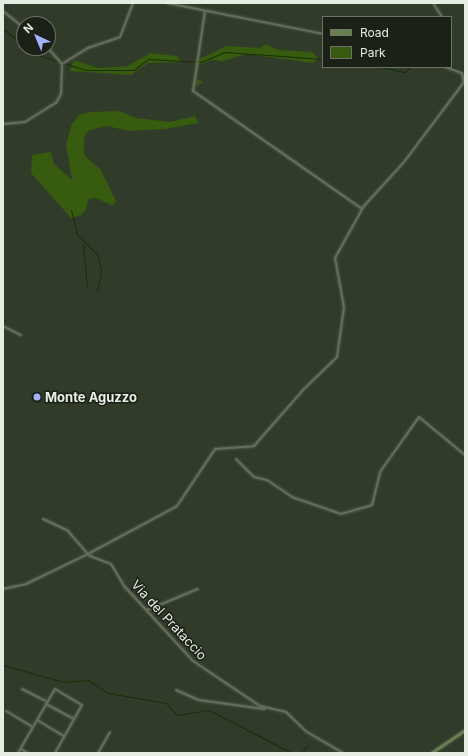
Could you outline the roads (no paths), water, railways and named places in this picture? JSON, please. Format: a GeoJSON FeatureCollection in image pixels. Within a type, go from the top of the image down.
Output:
{"type":"FeatureCollection","features":[{"type":"Feature","properties":{"kind":"street"},"geometry":{"type":"LineString","coordinates":[[62,64],[88,48],[120,37],[133,3]]}},
{"type":"Feature","properties":{"kind":"street"},"geometry":{"type":"LineString","coordinates":[[167,3],[322,34]]}},
{"type":"Feature","properties":{"kind":"street"},"geometry":{"type":"LineString","coordinates":[[433,3],[441,16]]}},
{"type":"Feature","properties":{"kind":"street"},"geometry":{"type":"LineString","coordinates":[[3,11],[16,22]]}},
{"type":"Feature","properties":{"kind":"street"},"geometry":{"type":"LineString","coordinates":[[205,11],[194,91],[362,209]]}},
{"type":"Feature","properties":{"kind":"street"},"geometry":{"type":"LineString","coordinates":[[3,124],[27,121],[57,102],[61,94],[62,64],[55,56]]}},
{"type":"Feature","properties":{"kind":"street"},"geometry":{"type":"LineString","coordinates":[[3,589],[26,584],[88,554],[179,504],[216,448],[254,446],[305,387],[337,357],[344,307],[335,258],[362,209],[404,162],[464,82],[462,73],[448,68]]}},
{"type":"Feature","properties":{"kind":"street"},"geometry":{"type":"LineString","coordinates":[[3,326],[21,335]]}},
{"type":"Feature","properties":{"kind":"street"},"geometry":{"type":"LineString","coordinates":[[236,458],[254,477],[270,481],[291,496],[341,514],[372,506],[380,472],[420,417],[465,455]]}},
{"type":"Feature","properties":{"kind":"street"},"geometry":{"type":"LineString","coordinates":[[43,520],[67,530],[88,554]]}},
{"type":"Feature","properties":{"kind":"street","name":"Via del Prataccio"},"geometry":{"type":"LineString","coordinates":[[88,554],[111,564],[147,610],[193,661],[265,709],[286,712],[307,732],[343,753]]}},
{"type":"Feature","properties":{"kind":"street"},"geometry":{"type":"LineString","coordinates":[[147,610],[198,589]]}},
{"type":"Feature","properties":{"kind":"street"},"geometry":{"type":"LineString","coordinates":[[22,689],[74,720]]}},
{"type":"Feature","properties":{"kind":"street"},"geometry":{"type":"LineString","coordinates":[[18,753],[55,689],[80,703],[74,720],[55,753]]}},
{"type":"Feature","properties":{"kind":"street"},"geometry":{"type":"LineString","coordinates":[[176,690],[198,700],[265,709]]}},
{"type":"Feature","properties":{"kind":"street"},"geometry":{"type":"LineString","coordinates":[[6,711],[33,727]]}},
{"type":"Feature","properties":{"kind":"street"},"geometry":{"type":"LineString","coordinates":[[37,720],[64,736]]}},
{"type":"Feature","properties":{"kind":"street"},"geometry":{"type":"LineString","coordinates":[[431,753],[465,730]]}},
{"type":"Feature","properties":{"kind":"street"},"geometry":{"type":"LineString","coordinates":[[98,753],[110,732]]}},
{"type":"Feature","properties":{"kind":"street"},"geometry":{"type":"LineString","coordinates":[[21,749],[28,753]]}},
{"type":"Feature","properties":{"kind":"waterway"},"geometry":{"type":"LineString","coordinates":[[3,29],[16,39]]}},
{"type":"Feature","properties":{"kind":"waterway"},"geometry":{"type":"LineString","coordinates":[[40,56],[86,70],[134,70],[148,59],[201,62],[224,52],[322,59]]}},
{"type":"Feature","properties":{"kind":"waterway"},"geometry":{"type":"LineString","coordinates":[[452,66],[465,72]]}},
{"type":"Feature","properties":{"kind":"waterway"},"geometry":{"type":"LineString","coordinates":[[386,68],[405,72],[409,68]]}},
{"type":"Feature","properties":{"kind":"waterway"},"geometry":{"type":"LineString","coordinates":[[71,210],[77,234],[98,256],[101,271],[97,291]]}},
{"type":"Feature","properties":{"kind":"waterway"},"geometry":{"type":"LineString","coordinates":[[83,244],[87,288]]}},
{"type":"Feature","properties":{"kind":"waterway"},"geometry":{"type":"LineString","coordinates":[[3,665],[64,682],[88,680],[108,693],[166,703],[177,715],[209,710],[292,753]]}},
{"type":"Feature","properties":{"kind":"waterway"},"geometry":{"type":"LineString","coordinates":[[301,753],[307,746]]}},
{"type":"Feature","properties":{"kind":"place","name":"Monte Aguzzo"},"geometry":{"type":"Point","coordinates":[37,397]}}]}
